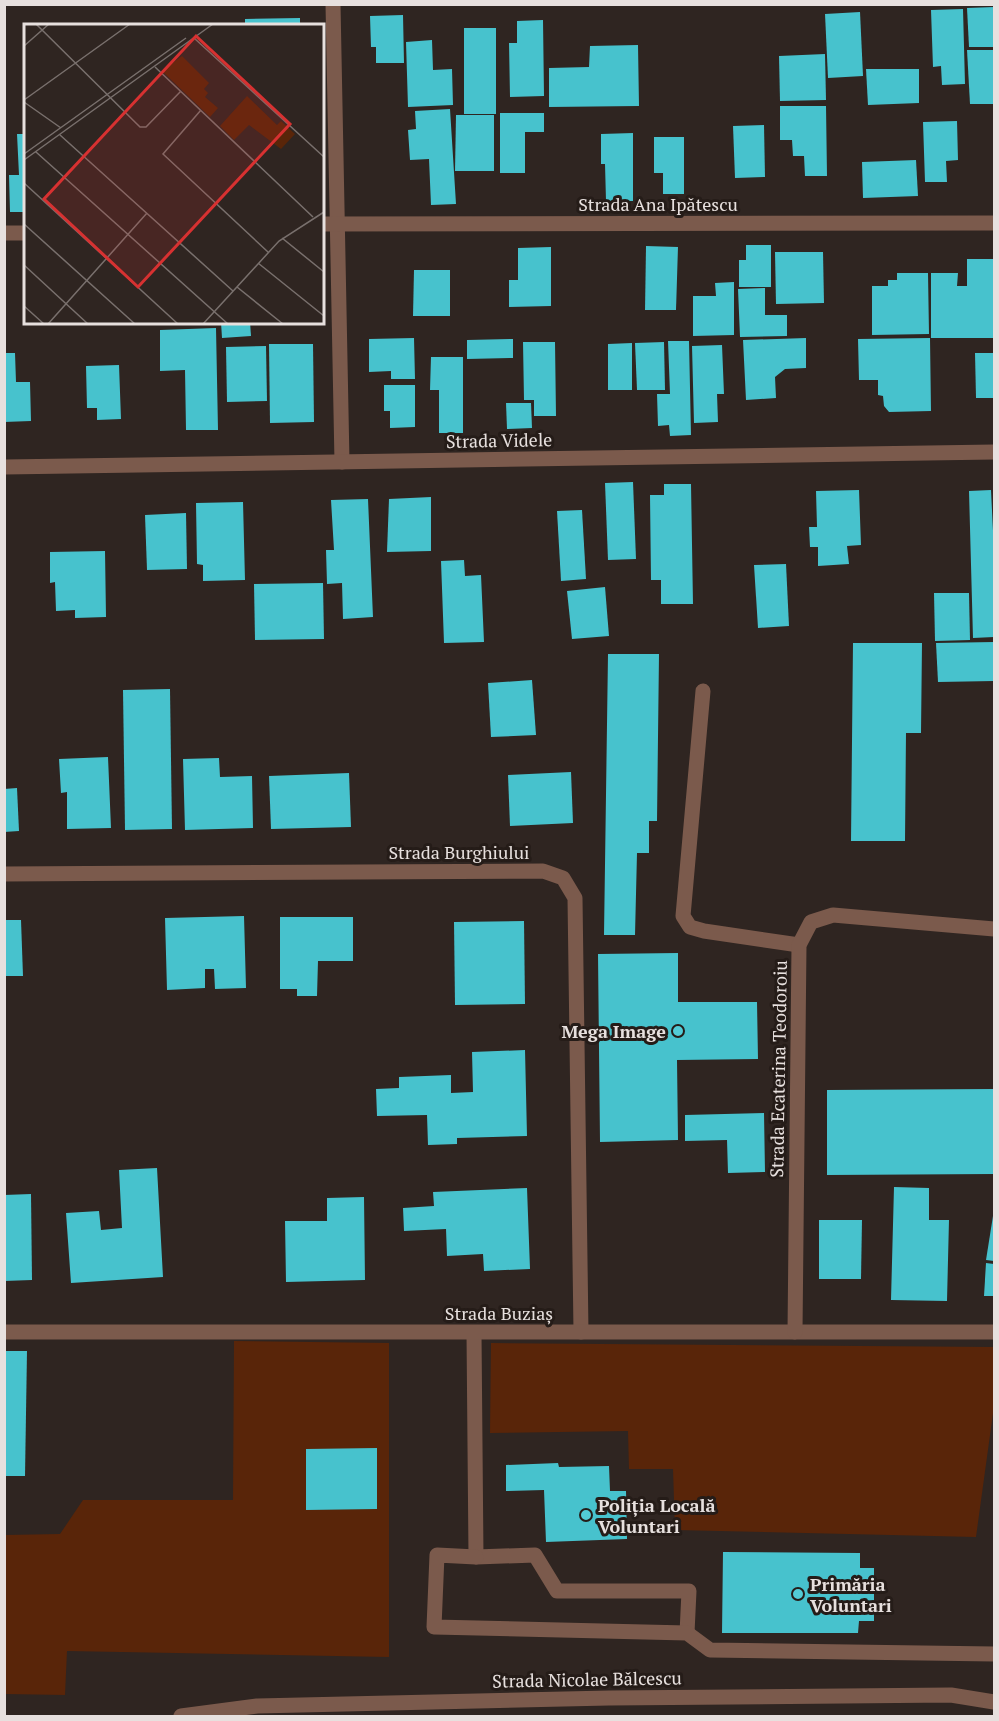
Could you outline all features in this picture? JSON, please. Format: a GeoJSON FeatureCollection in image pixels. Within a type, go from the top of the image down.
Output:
{"type":"FeatureCollection","features":[{"type":"Feature","properties":{"kind":"street"},"geometry":{"type":"LineString","coordinates":[[333,4],[330,224],[342,462]]}},
{"type":"Feature","properties":{"kind":"street","name":"Strada Ana Ipătescu"},"geometry":{"type":"LineString","coordinates":[[330,224],[994,223]]}},
{"type":"Feature","properties":{"kind":"street"},"geometry":{"type":"LineString","coordinates":[[4,233],[24,233]]}},
{"type":"Feature","properties":{"kind":"street","name":"Strada Videle"},"geometry":{"type":"LineString","coordinates":[[4,467],[994,452]]}},
{"type":"Feature","properties":{"kind":"street"},"geometry":{"type":"LineString","coordinates":[[703,691],[683,916],[690,927],[704,931],[799,945]]}},
{"type":"Feature","properties":{"kind":"street","name":"Strada Burghiului"},"geometry":{"type":"LineString","coordinates":[[4,874],[543,871],[563,878],[575,898],[581,1332]]}},
{"type":"Feature","properties":{"kind":"street","name":"Strada Ecaterina Teodoroiu"},"geometry":{"type":"LineString","coordinates":[[795,1332],[799,945],[811,922],[832,915],[994,929]]}},
{"type":"Feature","properties":{"kind":"street","name":"Strada Buziaș"},"geometry":{"type":"LineString","coordinates":[[4,1332],[994,1332]]}},
{"type":"Feature","properties":{"kind":"street"},"geometry":{"type":"LineString","coordinates":[[474,1333],[476,1557]]}},
{"type":"Feature","properties":{"kind":"street"},"geometry":{"type":"LineString","coordinates":[[687,1633],[688,1591],[557,1591],[535,1555],[476,1557],[437,1555],[434,1627],[687,1633],[710,1650],[994,1654]]}},
{"type":"Feature","properties":{"kind":"street","name":"Strada Nicolae Bălcescu"},"geometry":{"type":"LineString","coordinates":[[181,1716],[257,1706],[597,1698],[951,1695],[994,1702]]}},
{"type":"Feature","properties":{"kind":"shaded area"},"geometry":{"type":"Polygon","coordinates":[[[234,1341],[389,1343],[389,1657],[67,1651],[65,1695],[5,1694],[5,1535],[60,1534],[83,1500],[233,1500],[234,1341]]]}},
{"type":"Feature","properties":{"kind":"shaded area"},"geometry":{"type":"Polygon","coordinates":[[[491,1343],[994,1347],[994,1406],[976,1537],[675,1530],[673,1469],[629,1469],[628,1431],[490,1433],[491,1343]]]}},
{"type":"Feature","properties":{"kind":"building"},"geometry":{"type":"Polygon","coordinates":[[[994,7],[994,47],[969,47],[967,8],[994,7]]]}},
{"type":"Feature","properties":{"kind":"building"},"geometry":{"type":"Polygon","coordinates":[[[963,9],[965,84],[942,85],[941,66],[933,67],[931,10],[963,9]]]}},
{"type":"Feature","properties":{"kind":"building"},"geometry":{"type":"Polygon","coordinates":[[[860,12],[863,76],[828,78],[825,14],[860,12]]]}},
{"type":"Feature","properties":{"kind":"building"},"geometry":{"type":"Polygon","coordinates":[[[403,15],[404,63],[376,63],[376,47],[371,47],[370,16],[403,15]]]}},
{"type":"Feature","properties":{"kind":"building"},"geometry":{"type":"Polygon","coordinates":[[[300,18],[300,24],[245,24],[245,19],[300,18]]]}},
{"type":"Feature","properties":{"kind":"building"},"geometry":{"type":"Polygon","coordinates":[[[543,20],[544,96],[510,97],[509,43],[517,43],[517,21],[543,20]]]}},
{"type":"Feature","properties":{"kind":"building"},"geometry":{"type":"Polygon","coordinates":[[[464,28],[496,28],[496,114],[464,114],[464,28]]]}},
{"type":"Feature","properties":{"kind":"building"},"geometry":{"type":"Polygon","coordinates":[[[432,40],[433,70],[452,69],[453,105],[408,107],[406,42],[432,40]]]}},
{"type":"Feature","properties":{"kind":"building"},"geometry":{"type":"Polygon","coordinates":[[[638,45],[639,106],[549,107],[549,68],[589,67],[590,46],[638,45]]]}},
{"type":"Feature","properties":{"kind":"building"},"geometry":{"type":"Polygon","coordinates":[[[967,50],[994,50],[994,104],[970,104],[967,50]]]}},
{"type":"Feature","properties":{"kind":"building"},"geometry":{"type":"Polygon","coordinates":[[[825,54],[826,100],[780,101],[779,56],[825,54]]]}},
{"type":"Feature","properties":{"kind":"building"},"geometry":{"type":"Polygon","coordinates":[[[866,69],[919,69],[919,103],[868,105],[866,69]]]}},
{"type":"Feature","properties":{"kind":"building"},"geometry":{"type":"Polygon","coordinates":[[[780,106],[826,106],[827,176],[805,176],[804,156],[793,156],[792,140],[780,140],[780,106]]]}},
{"type":"Feature","properties":{"kind":"building"},"geometry":{"type":"Polygon","coordinates":[[[450,109],[456,204],[431,205],[429,159],[410,160],[408,130],[416,129],[415,111],[450,109]]]}},
{"type":"Feature","properties":{"kind":"building"},"geometry":{"type":"Polygon","coordinates":[[[500,113],[544,113],[544,132],[525,132],[525,173],[500,173],[500,113]]]}},
{"type":"Feature","properties":{"kind":"building"},"geometry":{"type":"Polygon","coordinates":[[[456,115],[494,115],[494,171],[455,171],[456,115]]]}},
{"type":"Feature","properties":{"kind":"building"},"geometry":{"type":"Polygon","coordinates":[[[957,121],[958,160],[946,161],[947,182],[925,182],[923,122],[957,121]]]}},
{"type":"Feature","properties":{"kind":"building"},"geometry":{"type":"Polygon","coordinates":[[[764,125],[765,177],[735,178],[733,126],[764,125]]]}},
{"type":"Feature","properties":{"kind":"building"},"geometry":{"type":"Polygon","coordinates":[[[633,133],[633,201],[606,201],[605,164],[601,164],[601,134],[633,133]]]}},
{"type":"Feature","properties":{"kind":"building"},"geometry":{"type":"Polygon","coordinates":[[[17,134],[24,134],[24,212],[10,212],[9,175],[19,175],[17,134]]]}},
{"type":"Feature","properties":{"kind":"building"},"geometry":{"type":"Polygon","coordinates":[[[654,137],[684,137],[684,194],[663,194],[663,173],[654,173],[654,137]]]}},
{"type":"Feature","properties":{"kind":"building"},"geometry":{"type":"Polygon","coordinates":[[[916,160],[918,196],[863,198],[862,162],[916,160]]]}},
{"type":"Feature","properties":{"kind":"building"},"geometry":{"type":"Polygon","coordinates":[[[746,245],[771,245],[771,287],[739,287],[739,260],[746,260],[746,245]]]}},
{"type":"Feature","properties":{"kind":"building"},"geometry":{"type":"Polygon","coordinates":[[[646,246],[678,247],[676,310],[645,310],[646,246]]]}},
{"type":"Feature","properties":{"kind":"building"},"geometry":{"type":"Polygon","coordinates":[[[551,247],[551,306],[509,307],[509,280],[518,280],[518,248],[551,247]]]}},
{"type":"Feature","properties":{"kind":"building"},"geometry":{"type":"Polygon","coordinates":[[[775,252],[823,252],[824,303],[776,304],[775,252]]]}},
{"type":"Feature","properties":{"kind":"building"},"geometry":{"type":"Polygon","coordinates":[[[967,259],[994,259],[994,338],[931,338],[931,273],[958,273],[957,286],[967,286],[967,259]]]}},
{"type":"Feature","properties":{"kind":"building"},"geometry":{"type":"Polygon","coordinates":[[[414,270],[450,270],[450,316],[413,316],[414,270]]]}},
{"type":"Feature","properties":{"kind":"building"},"geometry":{"type":"Polygon","coordinates":[[[897,273],[928,273],[929,334],[872,335],[872,286],[888,286],[888,280],[897,280],[897,273]]]}},
{"type":"Feature","properties":{"kind":"building"},"geometry":{"type":"Polygon","coordinates":[[[734,282],[734,335],[693,336],[693,296],[716,296],[715,283],[734,282]]]}},
{"type":"Feature","properties":{"kind":"building"},"geometry":{"type":"Polygon","coordinates":[[[765,288],[765,315],[787,315],[787,336],[740,337],[738,289],[765,288]]]}},
{"type":"Feature","properties":{"kind":"building"},"geometry":{"type":"Polygon","coordinates":[[[221,324],[250,324],[251,336],[222,338],[221,324]]]}},
{"type":"Feature","properties":{"kind":"building"},"geometry":{"type":"Polygon","coordinates":[[[216,328],[218,430],[186,430],[185,370],[160,371],[160,330],[216,328]]]}},
{"type":"Feature","properties":{"kind":"building"},"geometry":{"type":"Polygon","coordinates":[[[414,338],[415,379],[391,379],[391,371],[369,372],[369,339],[414,338]]]}},
{"type":"Feature","properties":{"kind":"building"},"geometry":{"type":"Polygon","coordinates":[[[806,338],[806,368],[785,369],[775,377],[776,398],[746,400],[743,340],[806,338]]]}},
{"type":"Feature","properties":{"kind":"building"},"geometry":{"type":"Polygon","coordinates":[[[930,338],[931,411],[889,412],[884,406],[883,396],[878,395],[878,380],[859,380],[858,339],[930,338]]]}},
{"type":"Feature","properties":{"kind":"building"},"geometry":{"type":"Polygon","coordinates":[[[513,339],[513,358],[467,359],[467,340],[513,339]]]}},
{"type":"Feature","properties":{"kind":"building"},"geometry":{"type":"Polygon","coordinates":[[[668,341],[689,341],[691,435],[670,436],[669,425],[658,426],[657,394],[670,394],[668,341]]]}},
{"type":"Feature","properties":{"kind":"building"},"geometry":{"type":"Polygon","coordinates":[[[523,342],[555,342],[556,416],[534,416],[534,400],[524,400],[523,342]]]}},
{"type":"Feature","properties":{"kind":"building"},"geometry":{"type":"Polygon","coordinates":[[[664,342],[665,390],[637,390],[635,343],[664,342]]]}},
{"type":"Feature","properties":{"kind":"building"},"geometry":{"type":"Polygon","coordinates":[[[632,343],[632,390],[608,390],[608,344],[632,343]]]}},
{"type":"Feature","properties":{"kind":"building"},"geometry":{"type":"Polygon","coordinates":[[[269,344],[313,344],[314,422],[270,423],[269,344]]]}},
{"type":"Feature","properties":{"kind":"building"},"geometry":{"type":"Polygon","coordinates":[[[722,345],[724,394],[717,394],[718,422],[694,423],[692,346],[722,345]]]}},
{"type":"Feature","properties":{"kind":"building"},"geometry":{"type":"Polygon","coordinates":[[[266,346],[267,401],[227,402],[226,347],[266,346]]]}},
{"type":"Feature","properties":{"kind":"building"},"geometry":{"type":"Polygon","coordinates":[[[4,353],[15,353],[16,382],[30,382],[31,421],[4,422],[4,353]]]}},
{"type":"Feature","properties":{"kind":"building"},"geometry":{"type":"Polygon","coordinates":[[[975,353],[994,353],[994,398],[976,398],[975,353]]]}},
{"type":"Feature","properties":{"kind":"building"},"geometry":{"type":"Polygon","coordinates":[[[431,357],[463,357],[463,433],[439,433],[439,390],[430,390],[431,357]]]}},
{"type":"Feature","properties":{"kind":"building"},"geometry":{"type":"Polygon","coordinates":[[[119,365],[121,419],[97,420],[97,408],[87,408],[86,366],[119,365]]]}},
{"type":"Feature","properties":{"kind":"building"},"geometry":{"type":"Polygon","coordinates":[[[384,385],[415,385],[415,427],[390,428],[390,411],[384,411],[384,385]]]}},
{"type":"Feature","properties":{"kind":"building"},"geometry":{"type":"Polygon","coordinates":[[[506,403],[531,403],[532,428],[507,429],[506,403]]]}},
{"type":"Feature","properties":{"kind":"building"},"geometry":{"type":"Polygon","coordinates":[[[633,482],[636,559],[608,560],[605,483],[633,482]]]}},
{"type":"Feature","properties":{"kind":"building"},"geometry":{"type":"Polygon","coordinates":[[[664,484],[691,484],[693,604],[661,604],[661,580],[651,580],[650,495],[664,495],[664,484]]]}},
{"type":"Feature","properties":{"kind":"building"},"geometry":{"type":"Polygon","coordinates":[[[859,490],[861,545],[847,546],[849,564],[818,566],[818,547],[810,547],[809,527],[817,527],[816,491],[859,490]]]}},
{"type":"Feature","properties":{"kind":"building"},"geometry":{"type":"Polygon","coordinates":[[[991,490],[994,530],[994,637],[973,638],[969,491],[991,490]]]}},
{"type":"Feature","properties":{"kind":"building"},"geometry":{"type":"Polygon","coordinates":[[[431,497],[431,551],[387,552],[389,499],[431,497]]]}},
{"type":"Feature","properties":{"kind":"building"},"geometry":{"type":"Polygon","coordinates":[[[368,499],[373,617],[343,619],[342,583],[327,584],[326,550],[334,550],[331,500],[368,499]]]}},
{"type":"Feature","properties":{"kind":"building"},"geometry":{"type":"Polygon","coordinates":[[[243,502],[245,580],[203,581],[203,565],[197,564],[196,503],[243,502]]]}},
{"type":"Feature","properties":{"kind":"building"},"geometry":{"type":"Polygon","coordinates":[[[582,510],[586,579],[561,581],[557,511],[582,510]]]}},
{"type":"Feature","properties":{"kind":"building"},"geometry":{"type":"Polygon","coordinates":[[[186,513],[187,569],[147,570],[145,515],[186,513]]]}},
{"type":"Feature","properties":{"kind":"building"},"geometry":{"type":"Polygon","coordinates":[[[105,551],[106,617],[75,618],[75,610],[56,611],[55,582],[50,583],[50,552],[105,551]]]}},
{"type":"Feature","properties":{"kind":"building"},"geometry":{"type":"Polygon","coordinates":[[[464,560],[465,576],[481,575],[484,642],[444,643],[441,561],[464,560]]]}},
{"type":"Feature","properties":{"kind":"building"},"geometry":{"type":"Polygon","coordinates":[[[786,564],[789,626],[758,628],[754,565],[786,564]]]}},
{"type":"Feature","properties":{"kind":"building"},"geometry":{"type":"Polygon","coordinates":[[[323,583],[324,639],[255,640],[254,584],[323,583]]]}},
{"type":"Feature","properties":{"kind":"building"},"geometry":{"type":"Polygon","coordinates":[[[605,587],[609,636],[572,639],[567,591],[605,587]]]}},
{"type":"Feature","properties":{"kind":"building"},"geometry":{"type":"Polygon","coordinates":[[[934,593],[969,593],[970,640],[935,641],[934,593]]]}},
{"type":"Feature","properties":{"kind":"building"},"geometry":{"type":"Polygon","coordinates":[[[994,642],[994,681],[938,682],[936,643],[994,642]]]}},
{"type":"Feature","properties":{"kind":"building"},"geometry":{"type":"Polygon","coordinates":[[[853,643],[922,643],[921,733],[906,733],[905,841],[851,841],[853,643]]]}},
{"type":"Feature","properties":{"kind":"building"},"geometry":{"type":"Polygon","coordinates":[[[608,654],[659,654],[657,821],[649,821],[649,853],[637,853],[635,935],[604,935],[608,654]]]}},
{"type":"Feature","properties":{"kind":"building"},"geometry":{"type":"Polygon","coordinates":[[[532,680],[536,735],[491,737],[488,683],[532,680]]]}},
{"type":"Feature","properties":{"kind":"building"},"geometry":{"type":"Polygon","coordinates":[[[170,689],[172,829],[125,830],[123,690],[170,689]]]}},
{"type":"Feature","properties":{"kind":"building"},"geometry":{"type":"Polygon","coordinates":[[[108,757],[111,828],[67,829],[67,792],[61,793],[59,759],[108,757]]]}},
{"type":"Feature","properties":{"kind":"building"},"geometry":{"type":"Polygon","coordinates":[[[219,758],[220,777],[252,776],[253,828],[185,830],[183,759],[219,758]]]}},
{"type":"Feature","properties":{"kind":"building"},"geometry":{"type":"Polygon","coordinates":[[[571,772],[573,823],[510,826],[508,775],[571,772]]]}},
{"type":"Feature","properties":{"kind":"building"},"geometry":{"type":"Polygon","coordinates":[[[349,773],[351,827],[271,829],[269,776],[349,773]]]}},
{"type":"Feature","properties":{"kind":"building"},"geometry":{"type":"Polygon","coordinates":[[[17,788],[19,831],[4,832],[4,789],[17,788]]]}},
{"type":"Feature","properties":{"kind":"building"},"geometry":{"type":"Polygon","coordinates":[[[244,916],[246,988],[215,989],[214,969],[205,969],[205,988],[167,990],[165,918],[244,916]]]}},
{"type":"Feature","properties":{"kind":"building"},"geometry":{"type":"Polygon","coordinates":[[[280,917],[353,917],[353,961],[318,961],[317,996],[297,996],[297,989],[280,989],[280,917]]]}},
{"type":"Feature","properties":{"kind":"building"},"geometry":{"type":"Polygon","coordinates":[[[4,920],[21,920],[23,976],[4,976],[4,920]]]}},
{"type":"Feature","properties":{"kind":"building"},"geometry":{"type":"Polygon","coordinates":[[[524,921],[525,1004],[455,1005],[454,922],[524,921]]]}},
{"type":"Feature","properties":{"kind":"building","name":"Mega Image"},"geometry":{"type":"Polygon","coordinates":[[[678,953],[678,1002],[757,1002],[758,1059],[677,1060],[678,1140],[600,1142],[598,954],[678,953]]]}},
{"type":"Feature","properties":{"kind":"building"},"geometry":{"type":"Polygon","coordinates":[[[525,1050],[527,1136],[457,1138],[457,1144],[428,1145],[427,1115],[377,1116],[376,1089],[399,1088],[399,1077],[451,1075],[451,1093],[473,1092],[472,1052],[525,1050]]]}},
{"type":"Feature","properties":{"kind":"building"},"geometry":{"type":"Polygon","coordinates":[[[994,1089],[994,1174],[827,1175],[827,1090],[994,1089]]]}},
{"type":"Feature","properties":{"kind":"building"},"geometry":{"type":"Polygon","coordinates":[[[764,1113],[765,1172],[728,1173],[727,1140],[685,1141],[685,1115],[764,1113]]]}},
{"type":"Feature","properties":{"kind":"building"},"geometry":{"type":"Polygon","coordinates":[[[157,1168],[163,1277],[71,1283],[66,1213],[99,1211],[101,1230],[122,1228],[119,1170],[157,1168]]]}},
{"type":"Feature","properties":{"kind":"building"},"geometry":{"type":"Polygon","coordinates":[[[894,1187],[929,1188],[929,1220],[949,1220],[947,1301],[891,1300],[894,1187]]]}},
{"type":"Feature","properties":{"kind":"building"},"geometry":{"type":"Polygon","coordinates":[[[527,1188],[530,1269],[484,1271],[483,1254],[447,1256],[446,1229],[404,1231],[403,1208],[434,1206],[433,1192],[527,1188]]]}},
{"type":"Feature","properties":{"kind":"building"},"geometry":{"type":"Polygon","coordinates":[[[31,1194],[32,1280],[4,1281],[4,1195],[31,1194]]]}},
{"type":"Feature","properties":{"kind":"building"},"geometry":{"type":"Polygon","coordinates":[[[364,1197],[365,1280],[286,1282],[285,1221],[327,1221],[327,1198],[364,1197]]]}},
{"type":"Feature","properties":{"kind":"building"},"geometry":{"type":"Polygon","coordinates":[[[994,1216],[994,1261],[986,1260],[994,1216]]]}},
{"type":"Feature","properties":{"kind":"building"},"geometry":{"type":"Polygon","coordinates":[[[819,1220],[862,1220],[861,1279],[819,1279],[819,1220]]]}},
{"type":"Feature","properties":{"kind":"building"},"geometry":{"type":"Polygon","coordinates":[[[986,1263],[994,1264],[994,1296],[984,1296],[986,1263]]]}},
{"type":"Feature","properties":{"kind":"building"},"geometry":{"type":"Polygon","coordinates":[[[4,1351],[27,1351],[25,1476],[4,1476],[4,1351]]]}},
{"type":"Feature","properties":{"kind":"building"},"geometry":{"type":"Polygon","coordinates":[[[377,1448],[377,1509],[306,1510],[306,1449],[377,1448]]]}},
{"type":"Feature","properties":{"kind":"building","name":"Poliția Locală Voluntari"},"geometry":{"type":"Polygon","coordinates":[[[558,1463],[559,1467],[609,1466],[610,1491],[626,1491],[627,1539],[546,1542],[544,1490],[506,1491],[506,1465],[558,1463]]]}},
{"type":"Feature","properties":{"kind":"building","name":"Primăria Voluntari"},"geometry":{"type":"Polygon","coordinates":[[[723,1552],[860,1553],[860,1568],[874,1568],[874,1621],[859,1621],[858,1633],[722,1633],[723,1552]]]}},
{"type":"Feature","properties":{"kind":"place","name":"Mega Image"},"geometry":{"type":"Point","coordinates":[678,1031]}},
{"type":"Feature","properties":{"kind":"place","name":"Poliția Locală Voluntari"},"geometry":{"type":"Point","coordinates":[586,1515]}},
{"type":"Feature","properties":{"kind":"place","name":"Primăria Voluntari"},"geometry":{"type":"Point","coordinates":[798,1594]}}]}
